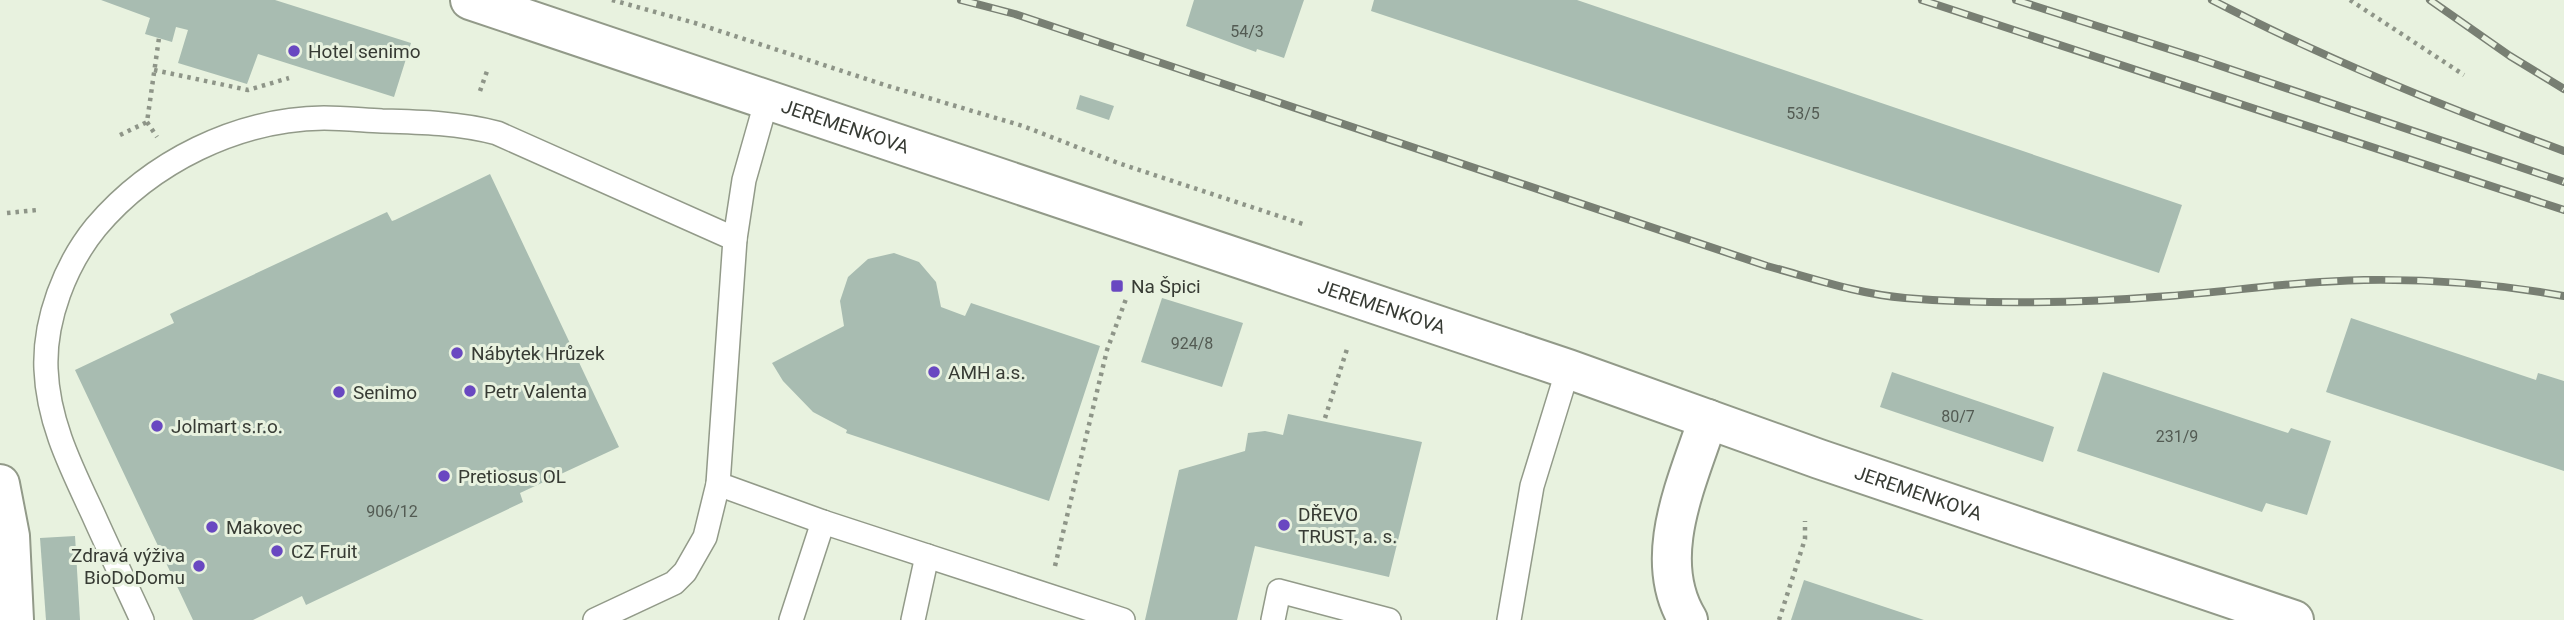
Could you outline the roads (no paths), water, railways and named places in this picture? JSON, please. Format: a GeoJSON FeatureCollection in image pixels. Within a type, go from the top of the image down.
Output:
{"type":"FeatureCollection","features":[{"type":"Feature","properties":{"kind":"street","name":"JEREMENKOVA"},"geometry":{"type":"LineString","coordinates":[[470,0],[1568,369],[1819,459],[2294,620]]}},
{"type":"Feature","properties":{"kind":"street"},"geometry":{"type":"LineString","coordinates":[[1688,620],[1682,610],[1672,575],[1672,543],[1677,517],[1709,419]]}},
{"type":"Feature","properties":{"kind":"street"},"geometry":{"type":"LineString","coordinates":[[0,484],[10,537],[14,620]]}},
{"type":"Feature","properties":{"kind":"lane"},"geometry":{"type":"LineString","coordinates":[[595,620],[674,583],[685,572],[705,537],[718,484],[735,239],[746,170],[768,99]]}},
{"type":"Feature","properties":{"kind":"lane"},"geometry":{"type":"LineString","coordinates":[[142,620],[58,437],[49,401],[46,368],[57,298],[77,254],[90,235],[126,195],[170,163],[235,134],[295,120],[323,118],[460,125],[497,133],[735,239]]}},
{"type":"Feature","properties":{"kind":"lane"},"geometry":{"type":"LineString","coordinates":[[1510,620],[1532,486],[1568,369]]}},
{"type":"Feature","properties":{"kind":"lane"},"geometry":{"type":"LineString","coordinates":[[718,484],[823,522],[1123,620]]}},
{"type":"Feature","properties":{"kind":"lane"},"geometry":{"type":"LineString","coordinates":[[792,620],[823,522]]}},
{"type":"Feature","properties":{"kind":"lane"},"geometry":{"type":"LineString","coordinates":[[913,620],[927,556]]}},
{"type":"Feature","properties":{"kind":"lane"},"geometry":{"type":"LineString","coordinates":[[1273,620],[1279,592],[1389,620]]}},
{"type":"Feature","properties":{"kind":"railway"},"geometry":{"type":"LineString","coordinates":[[961,0],[1015,14],[1767,266],[1870,293],[1971,302],[2070,302],[2315,282],[2389,280],[2489,285],[2564,296]]}},
{"type":"Feature","properties":{"kind":"railway"},"geometry":{"type":"LineString","coordinates":[[1922,0],[2564,210]]}},
{"type":"Feature","properties":{"kind":"railway"},"geometry":{"type":"LineString","coordinates":[[2016,0],[2564,182]]}},
{"type":"Feature","properties":{"kind":"railway"},"geometry":{"type":"LineString","coordinates":[[2212,0],[2386,81],[2564,151]]}},
{"type":"Feature","properties":{"kind":"railway"},"geometry":{"type":"LineString","coordinates":[[2430,0],[2510,56],[2564,89]]}},
{"type":"Feature","properties":{"kind":"place","name":"Hotel senimo"},"geometry":{"type":"Point","coordinates":[294,51]}},
{"type":"Feature","properties":{"kind":"place","name":"Na Špici"},"geometry":{"type":"Point","coordinates":[1117,286]}},
{"type":"Feature","properties":{"kind":"place","name":"Nábytek Hrůzek"},"geometry":{"type":"Point","coordinates":[457,353]}},
{"type":"Feature","properties":{"kind":"place","name":"AMH a.s."},"geometry":{"type":"Point","coordinates":[934,372]}},
{"type":"Feature","properties":{"kind":"place","name":"Petr Valenta"},"geometry":{"type":"Point","coordinates":[470,391]}},
{"type":"Feature","properties":{"kind":"place","name":"Senimo"},"geometry":{"type":"Point","coordinates":[339,392]}},
{"type":"Feature","properties":{"kind":"place","name":"Jolmart s.r.o."},"geometry":{"type":"Point","coordinates":[157,426]}},
{"type":"Feature","properties":{"kind":"place","name":"Pretiosus OL"},"geometry":{"type":"Point","coordinates":[444,476]}},
{"type":"Feature","properties":{"kind":"place","name":"DŘEVO TRUST, a. s."},"geometry":{"type":"Point","coordinates":[1284,525]}},
{"type":"Feature","properties":{"kind":"place","name":"Makovec"},"geometry":{"type":"Point","coordinates":[212,527]}},
{"type":"Feature","properties":{"kind":"place","name":"CZ Fruit"},"geometry":{"type":"Point","coordinates":[277,551]}},
{"type":"Feature","properties":{"kind":"place","name":"Zdravá výživa BioDoDomu"},"geometry":{"type":"Point","coordinates":[199,566]}}]}
